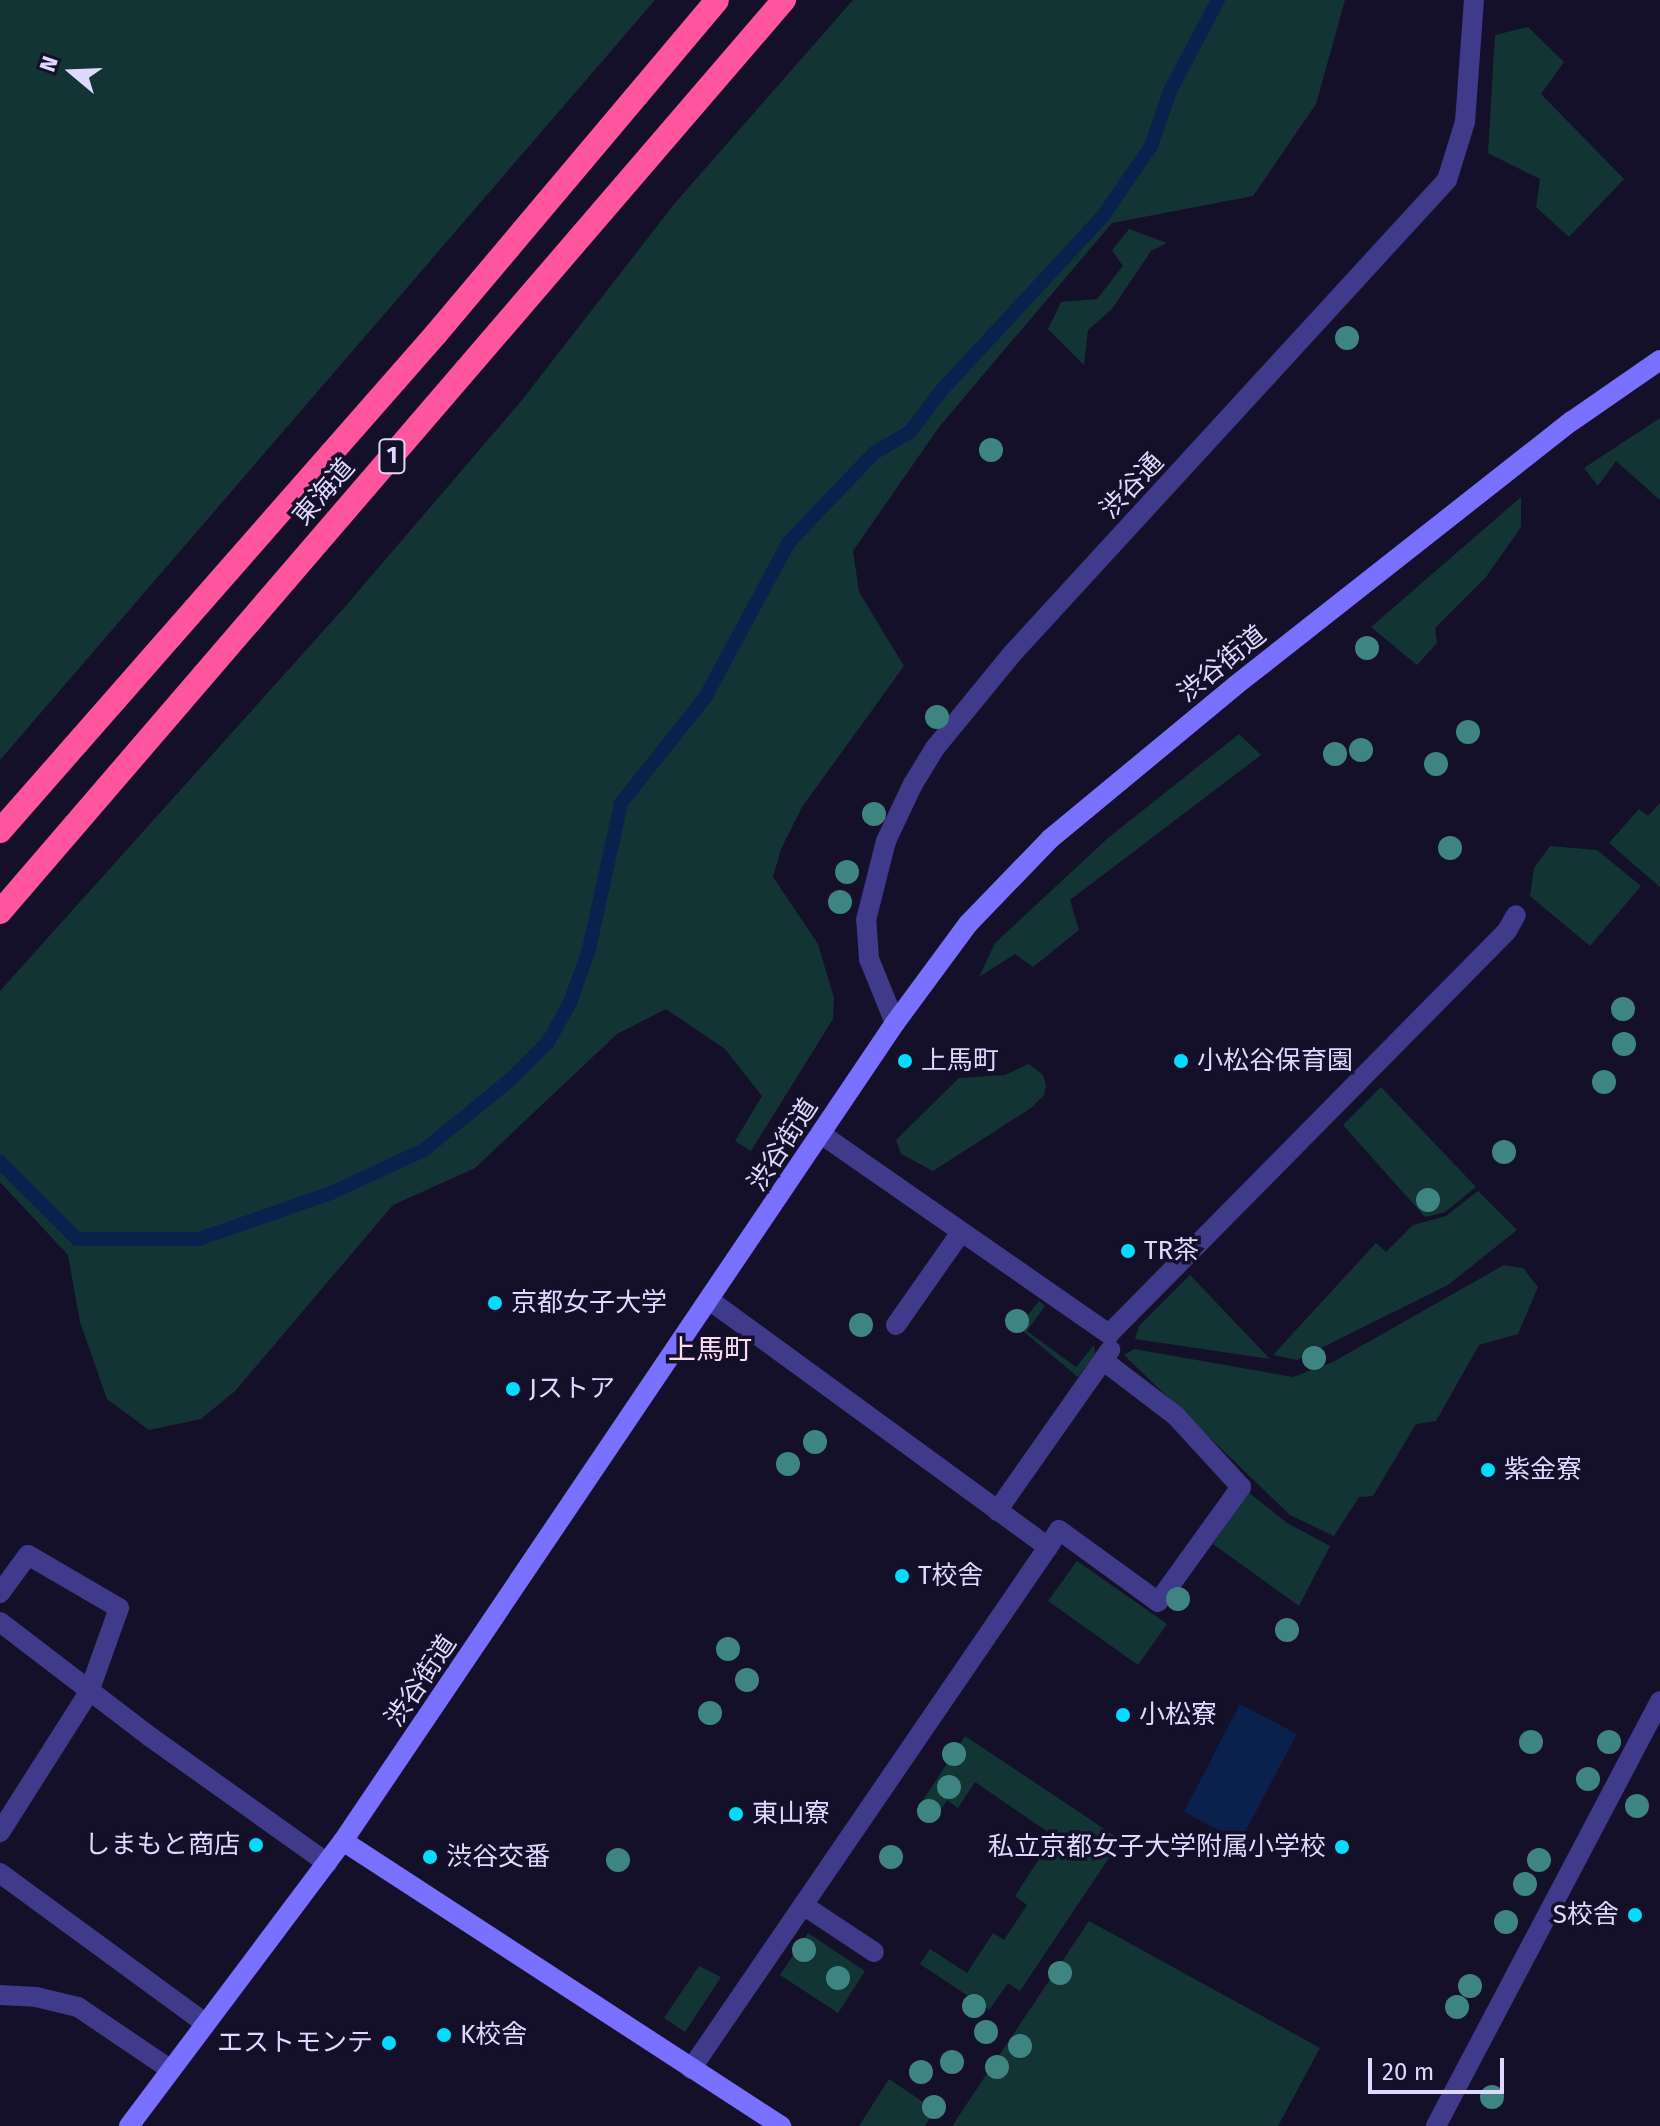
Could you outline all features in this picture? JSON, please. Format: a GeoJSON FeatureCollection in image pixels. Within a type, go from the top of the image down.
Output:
{"type":"FeatureCollection","features":[{"type":"Feature","properties":{"kind":"highway","name":"東海道"},"geometry":{"type":"LineString","coordinates":[[0,831],[436,334],[717,0]]}},
{"type":"Feature","properties":{"kind":"highway","name":"東海道"},"geometry":{"type":"LineString","coordinates":[[0,912],[784,0]]}},
{"type":"Feature","properties":{"kind":"main road","name":"渋谷街道"},"geometry":{"type":"LineString","coordinates":[[129,2126],[343,1841],[712,1302],[895,1023],[968,924],[1050,839],[1471,499],[1660,360]]}},
{"type":"Feature","properties":{"kind":"main road"},"geometry":{"type":"LineString","coordinates":[[343,1841],[781,2126]]}},
{"type":"Feature","properties":{"kind":"street","name":"渋谷通"},"geometry":{"type":"LineString","coordinates":[[895,1023],[869,959],[866,920],[872,881],[913,784],[935,748],[1012,654],[1447,180],[1465,122],[1474,0]]}},
{"type":"Feature","properties":{"kind":"street"},"geometry":{"type":"LineString","coordinates":[[1109,1334],[1507,931],[1516,915]]}},
{"type":"Feature","properties":{"kind":"street"},"geometry":{"type":"LineString","coordinates":[[821,1134],[1109,1334],[1111,1349],[1105,1362],[997,1511]]}},
{"type":"Feature","properties":{"kind":"street"},"geometry":{"type":"LineString","coordinates":[[896,1325],[961,1232]]}},
{"type":"Feature","properties":{"kind":"street"},"geometry":{"type":"LineString","coordinates":[[712,1302],[1048,1547]]}},
{"type":"Feature","properties":{"kind":"street"},"geometry":{"type":"LineString","coordinates":[[691,2069],[1059,1530],[1158,1602],[1241,1487],[1176,1416],[1105,1362]]}},
{"type":"Feature","properties":{"kind":"street"},"geometry":{"type":"LineString","coordinates":[[0,1593],[28,1555],[119,1608],[89,1692],[0,1832]]}},
{"type":"Feature","properties":{"kind":"street"},"geometry":{"type":"LineString","coordinates":[[0,1622],[89,1692],[327,1863]]}},
{"type":"Feature","properties":{"kind":"street"},"geometry":{"type":"LineString","coordinates":[[1436,2126],[1660,1701]]}},
{"type":"Feature","properties":{"kind":"street"},"geometry":{"type":"LineString","coordinates":[[0,1873],[206,2024]]}},
{"type":"Feature","properties":{"kind":"street"},"geometry":{"type":"LineString","coordinates":[[803,1905],[874,1952]]}},
{"type":"Feature","properties":{"kind":"street"},"geometry":{"type":"LineString","coordinates":[[0,1995],[36,1997],[78,2007],[171,2070]]}},
{"type":"Feature","properties":{"kind":"green space"},"geometry":{"type":"Polygon","coordinates":[[[0,0],[655,0],[0,760],[0,0]]]}},
{"type":"Feature","properties":{"kind":"green space"},"geometry":{"type":"Polygon","coordinates":[[[853,0],[1345,0],[1316,104],[1253,196],[1112,223],[939,427],[853,551],[859,592],[904,666],[802,807],[781,849],[773,877],[818,944],[834,998],[833,1019],[751,1151],[735,1141],[762,1096],[725,1049],[666,1009],[617,1034],[475,1168],[393,1205],[235,1391],[201,1419],[149,1430],[107,1399],[80,1322],[68,1255],[0,1182],[0,991],[343,609],[522,400],[675,203],[853,0]]]}},
{"type":"Feature","properties":{"kind":"green space"},"geometry":{"type":"Polygon","coordinates":[[[1528,27],[1564,62],[1541,94],[1624,179],[1569,237],[1536,207],[1540,179],[1488,153],[1495,35],[1528,27]]]}},
{"type":"Feature","properties":{"kind":"green space"},"geometry":{"type":"Polygon","coordinates":[[[1129,229],[1167,243],[1151,251],[1112,309],[1088,330],[1084,365],[1048,329],[1061,302],[1097,299],[1123,266],[1112,250],[1129,229]]]}},
{"type":"Feature","properties":{"kind":"green space"},"geometry":{"type":"Polygon","coordinates":[[[1660,418],[1660,500],[1616,461],[1598,486],[1584,468],[1660,418]]]}},
{"type":"Feature","properties":{"kind":"green space"},"geometry":{"type":"Polygon","coordinates":[[[1521,497],[1521,527],[1486,577],[1435,628],[1437,643],[1417,665],[1371,627],[1521,497]]]}},
{"type":"Feature","properties":{"kind":"green space"},"geometry":{"type":"Polygon","coordinates":[[[1239,734],[1261,755],[1070,900],[1079,930],[1033,967],[1015,954],[979,977],[995,943],[1108,838],[1239,734]]]}},
{"type":"Feature","properties":{"kind":"green space"},"geometry":{"type":"Polygon","coordinates":[[[1660,803],[1660,887],[1609,843],[1639,809],[1648,816],[1660,803]]]}},
{"type":"Feature","properties":{"kind":"green space"},"geometry":{"type":"Polygon","coordinates":[[[1550,846],[1597,850],[1641,886],[1590,946],[1530,896],[1534,868],[1550,846]]]}},
{"type":"Feature","properties":{"kind":"green space"},"geometry":{"type":"Polygon","coordinates":[[[1029,1064],[1043,1075],[1046,1085],[1044,1095],[1031,1108],[933,1171],[901,1154],[896,1140],[959,1078],[1005,1075],[1029,1064]]]}},
{"type":"Feature","properties":{"kind":"green space"},"geometry":{"type":"Polygon","coordinates":[[[1381,1087],[1476,1187],[1445,1212],[1425,1217],[1343,1125],[1381,1087]]]}},
{"type":"Feature","properties":{"kind":"green space"},"geometry":{"type":"Polygon","coordinates":[[[1478,1191],[1517,1230],[1448,1285],[1297,1360],[1273,1355],[1376,1243],[1386,1252],[1413,1225],[1446,1216],[1478,1191]]]}},
{"type":"Feature","properties":{"kind":"green space"},"geometry":{"type":"Polygon","coordinates":[[[1504,1265],[1523,1268],[1538,1287],[1518,1334],[1479,1345],[1436,1421],[1416,1424],[1373,1496],[1359,1497],[1334,1536],[1290,1515],[1124,1355],[1134,1349],[1293,1377],[1333,1362],[1504,1265]]]}},
{"type":"Feature","properties":{"kind":"green space"},"geometry":{"type":"Polygon","coordinates":[[[1190,1275],[1270,1359],[1135,1339],[1139,1326],[1190,1275]]]}},
{"type":"Feature","properties":{"kind":"green space"},"geometry":{"type":"Polygon","coordinates":[[[1039,1301],[1045,1306],[1027,1331],[1076,1367],[1094,1345],[1095,1354],[1078,1377],[1018,1327],[1039,1301]]]}},
{"type":"Feature","properties":{"kind":"green space"},"geometry":{"type":"Polygon","coordinates":[[[1248,1492],[1287,1523],[1330,1546],[1299,1606],[1213,1544],[1248,1492]]]}},
{"type":"Feature","properties":{"kind":"green space"},"geometry":{"type":"Polygon","coordinates":[[[1077,1561],[1167,1624],[1138,1665],[1048,1601],[1077,1561]]]}},
{"type":"Feature","properties":{"kind":"green space"},"geometry":{"type":"Polygon","coordinates":[[[965,1736],[1121,1840],[1020,1991],[1008,1983],[989,2010],[920,1964],[930,1949],[967,1973],[993,1933],[1004,1940],[1027,1905],[1015,1896],[1054,1836],[975,1782],[958,1808],[947,1800],[932,1823],[916,1811],[965,1736]]]}},
{"type":"Feature","properties":{"kind":"green space"},"geometry":{"type":"Polygon","coordinates":[[[1089,1921],[1320,2048],[1278,2126],[952,2126],[1089,1921]]]}},
{"type":"Feature","properties":{"kind":"green space"},"geometry":{"type":"Polygon","coordinates":[[[808,1933],[865,1971],[838,2013],[780,1975],[808,1933]]]}},
{"type":"Feature","properties":{"kind":"green space"},"geometry":{"type":"Polygon","coordinates":[[[699,1966],[721,1977],[685,2032],[664,2018],[699,1966]]]}},
{"type":"Feature","properties":{"kind":"green space"},"geometry":{"type":"Polygon","coordinates":[[[889,2079],[935,2110],[925,2126],[859,2126],[889,2079]]]}},
{"type":"Feature","properties":{"kind":"water"},"geometry":{"type":"Polygon","coordinates":[[[1240,1704],[1297,1734],[1240,1841],[1184,1812],[1240,1704]]]}},
{"type":"Feature","properties":{"kind":"waterway"},"geometry":{"type":"LineString","coordinates":[[0,1162],[77,1239],[199,1239],[331,1193],[424,1150],[511,1079],[548,1042],[570,1003],[589,949],[621,803],[706,696],[789,542],[874,453],[910,432],[941,391],[1103,216],[1151,146],[1170,91],[1218,0]]}},
{"type":"Feature","properties":{"kind":"place","name":"上馬町"},"geometry":{"type":"Point","coordinates":[905,1061]}},
{"type":"Feature","properties":{"kind":"place","name":"小松谷保育園"},"geometry":{"type":"Point","coordinates":[1181,1061]}},
{"type":"Feature","properties":{"kind":"place","name":"TR茶"},"geometry":{"type":"Point","coordinates":[1128,1251]}},
{"type":"Feature","properties":{"kind":"place","name":"京都女子大学"},"geometry":{"type":"Point","coordinates":[495,1303]}},
{"type":"Feature","properties":{"kind":"place","name":"Jストア"},"geometry":{"type":"Point","coordinates":[513,1389]}},
{"type":"Feature","properties":{"kind":"place","name":"紫金寮"},"geometry":{"type":"Point","coordinates":[1488,1470]}},
{"type":"Feature","properties":{"kind":"place","name":"T校舎"},"geometry":{"type":"Point","coordinates":[902,1576]}},
{"type":"Feature","properties":{"kind":"place","name":"小松寮"},"geometry":{"type":"Point","coordinates":[1123,1715]}},
{"type":"Feature","properties":{"kind":"place","name":"東山寮"},"geometry":{"type":"Point","coordinates":[736,1814]}},
{"type":"Feature","properties":{"kind":"place","name":"しまもと商店"},"geometry":{"type":"Point","coordinates":[256,1845]}},
{"type":"Feature","properties":{"kind":"place","name":"私立京都女子大学附属小学校"},"geometry":{"type":"Point","coordinates":[1342,1847]}},
{"type":"Feature","properties":{"kind":"place","name":"渋谷交番"},"geometry":{"type":"Point","coordinates":[430,1857]}},
{"type":"Feature","properties":{"kind":"place","name":"S校舎"},"geometry":{"type":"Point","coordinates":[1635,1915]}},
{"type":"Feature","properties":{"kind":"place","name":"K校舎"},"geometry":{"type":"Point","coordinates":[444,2035]}},
{"type":"Feature","properties":{"kind":"place","name":"エストモンテ"},"geometry":{"type":"Point","coordinates":[389,2043]}},
{"type":"Feature","properties":{"kind":"district","name":"上馬町"},"geometry":{"type":"Point","coordinates":[710,1350]}}]}
